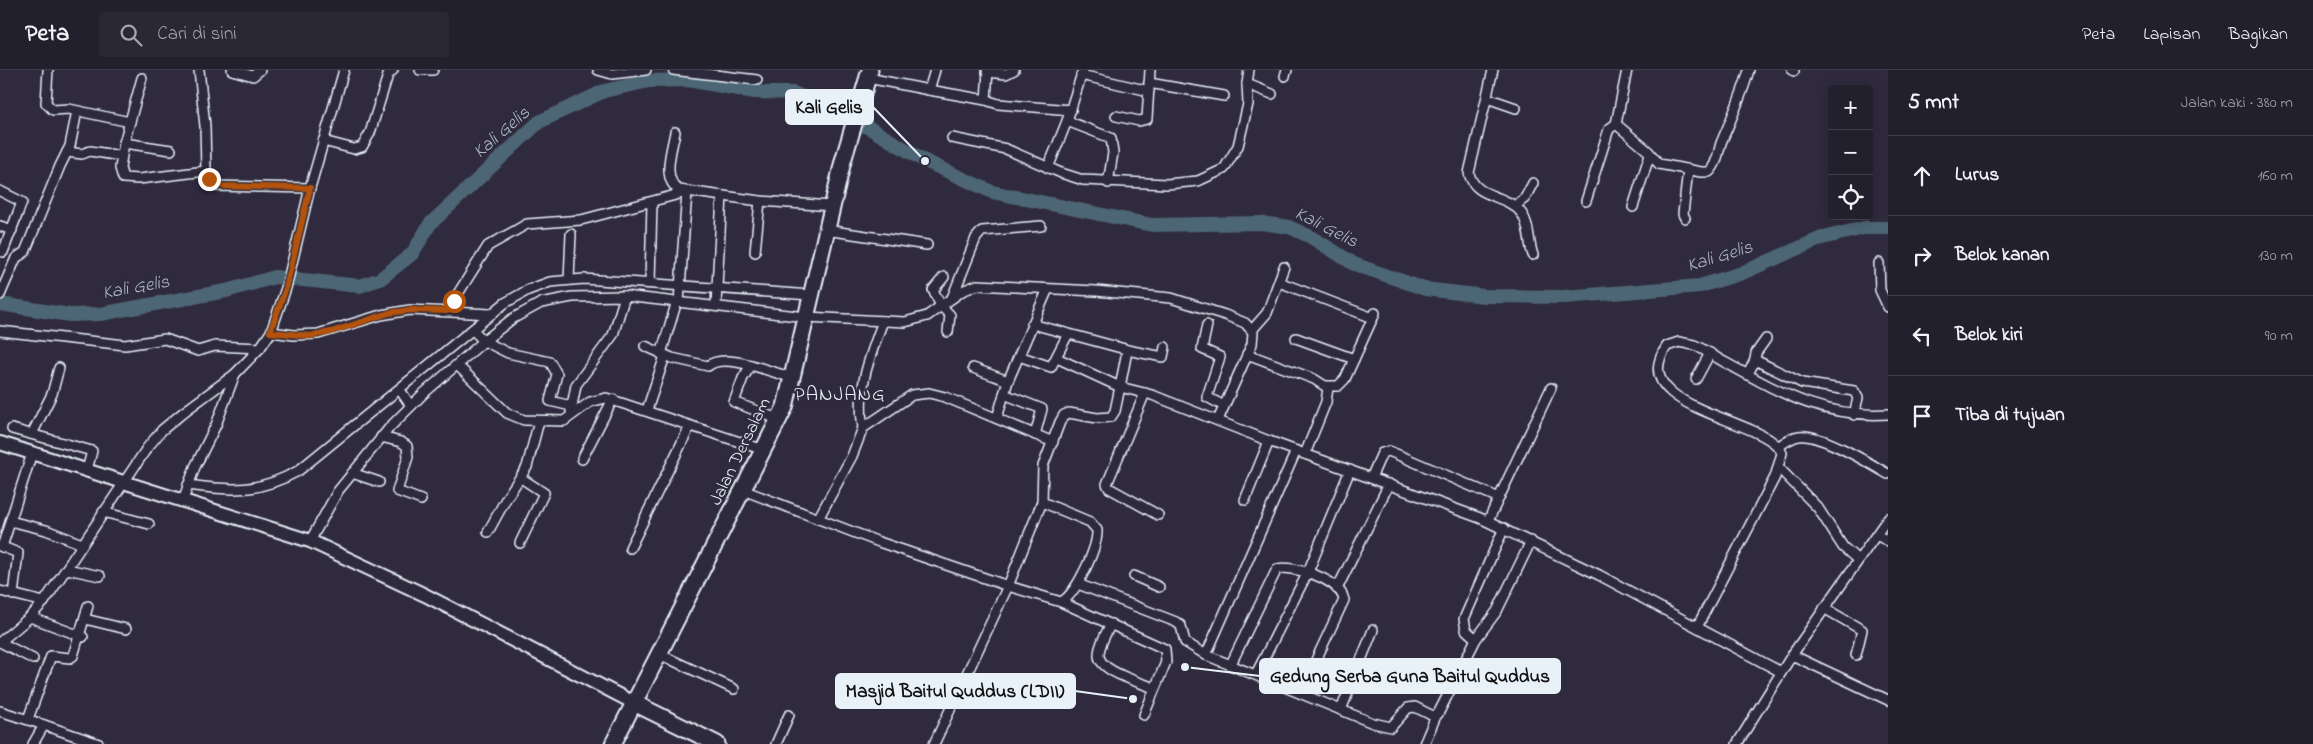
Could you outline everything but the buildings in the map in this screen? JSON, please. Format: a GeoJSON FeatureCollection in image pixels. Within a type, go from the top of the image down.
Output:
{"type":"FeatureCollection","features":[{"type":"Feature","properties":{"kind":"main road","name":"Jalan Dersalam"},"geometry":{"type":"LineString","coordinates":[[613,744],[780,420],[793,378],[810,296],[843,161],[869,74]]}},
{"type":"Feature","properties":{"kind":"main road"},"geometry":{"type":"LineString","coordinates":[[0,443],[310,541],[425,595],[717,744]]}},
{"type":"Feature","properties":{"kind":"street"},"geometry":{"type":"LineString","coordinates":[[48,70],[45,96],[49,106],[58,111],[77,111],[130,122]]}},
{"type":"Feature","properties":{"kind":"street"},"geometry":{"type":"LineString","coordinates":[[199,70],[205,126],[206,170],[213,186],[310,188]]}},
{"type":"Feature","properties":{"kind":"street"},"geometry":{"type":"LineString","coordinates":[[232,70],[253,76],[257,75],[260,70]]}},
{"type":"Feature","properties":{"kind":"street"},"geometry":{"type":"LineString","coordinates":[[33,659],[0,642],[30,617],[44,602],[123,481],[162,430],[236,374],[260,348],[270,332],[286,288],[300,237],[310,188],[344,70]]}},
{"type":"Feature","properties":{"kind":"street"},"geometry":{"type":"LineString","coordinates":[[323,141],[354,149],[362,147],[370,133],[388,74],[392,70]]}},
{"type":"Feature","properties":{"kind":"street"},"geometry":{"type":"LineString","coordinates":[[420,70],[433,70]]}},
{"type":"Feature","properties":{"kind":"street"},"geometry":{"type":"LineString","coordinates":[[598,70],[612,74],[646,70]]}},
{"type":"Feature","properties":{"kind":"street"},"geometry":{"type":"LineString","coordinates":[[672,70],[757,80]]}},
{"type":"Feature","properties":{"kind":"street"},"geometry":{"type":"LineString","coordinates":[[929,90],[935,70]]}},
{"type":"Feature","properties":{"kind":"street"},"geometry":{"type":"LineString","coordinates":[[986,100],[987,71],[1006,74],[1014,70]]}},
{"type":"Feature","properties":{"kind":"street"},"geometry":{"type":"LineString","coordinates":[[1116,116],[1139,121],[1146,120],[1150,70]]}},
{"type":"Feature","properties":{"kind":"street"},"geometry":{"type":"LineString","coordinates":[[952,138],[1006,149],[1048,168],[1083,180],[1108,183],[1185,183],[1212,176],[1224,169],[1238,146],[1248,104],[1247,84],[1249,70]]}},
{"type":"Feature","properties":{"kind":"street"},"geometry":{"type":"LineString","coordinates":[[1493,70],[1469,166],[1470,178],[1480,191],[1515,206],[1526,222],[1532,255]]}},
{"type":"Feature","properties":{"kind":"street"},"geometry":{"type":"LineString","coordinates":[[1616,124],[1627,70]]}},
{"type":"Feature","properties":{"kind":"street"},"geometry":{"type":"LineString","coordinates":[[1616,124],[1659,164],[1706,173],[1714,166],[1722,142],[1743,94],[1749,70]]}},
{"type":"Feature","properties":{"kind":"street"},"geometry":{"type":"LineString","coordinates":[[1048,168],[1071,110],[1082,73],[1149,87],[1224,96]]}},
{"type":"Feature","properties":{"kind":"street"},"geometry":{"type":"LineString","coordinates":[[869,74],[929,90],[986,100],[998,104],[1071,110]]}},
{"type":"Feature","properties":{"kind":"street"},"geometry":{"type":"LineString","coordinates":[[142,78],[124,143],[120,175],[126,178],[206,170]]}},
{"type":"Feature","properties":{"kind":"street"},"geometry":{"type":"LineString","coordinates":[[1247,84],[1272,94]]}},
{"type":"Feature","properties":{"kind":"street"},"geometry":{"type":"LineString","coordinates":[[1486,98],[1516,108]]}},
{"type":"Feature","properties":{"kind":"street"},"geometry":{"type":"LineString","coordinates":[[0,294],[16,258],[25,252],[67,152],[77,111]]}},
{"type":"Feature","properties":{"kind":"street"},"geometry":{"type":"LineString","coordinates":[[1067,121],[1113,141],[1108,183]]}},
{"type":"Feature","properties":{"kind":"street"},"geometry":{"type":"LineString","coordinates":[[1586,201],[1606,135],[1611,126],[1616,124]]}},
{"type":"Feature","properties":{"kind":"street"},"geometry":{"type":"LineString","coordinates":[[675,132],[670,176],[676,188],[687,192],[760,201],[832,206]]}},
{"type":"Feature","properties":{"kind":"street"},"geometry":{"type":"LineString","coordinates":[[124,143],[171,150]]}},
{"type":"Feature","properties":{"kind":"street"},"geometry":{"type":"LineString","coordinates":[[67,152],[82,154],[90,151],[122,156]]}},
{"type":"Feature","properties":{"kind":"street"},"geometry":{"type":"LineString","coordinates":[[1633,207],[1650,154]]}},
{"type":"Feature","properties":{"kind":"street"},"geometry":{"type":"LineString","coordinates":[[1685,218],[1683,214],[1688,169]]}},
{"type":"Feature","properties":{"kind":"street"},"geometry":{"type":"LineString","coordinates":[[1515,206],[1525,198],[1533,183]]}},
{"type":"Feature","properties":{"kind":"street"},"geometry":{"type":"LineString","coordinates":[[0,191],[22,202],[2,251],[16,258]]}},
{"type":"Feature","properties":{"kind":"street"},"geometry":{"type":"LineString","coordinates":[[447,311],[469,273],[488,246],[527,224],[581,220],[687,192]]}},
{"type":"Feature","properties":{"kind":"street"},"geometry":{"type":"LineString","coordinates":[[647,410],[678,302],[681,285],[687,192]]}},
{"type":"Feature","properties":{"kind":"street"},"geometry":{"type":"LineString","coordinates":[[716,296],[722,196]]}},
{"type":"Feature","properties":{"kind":"street"},"geometry":{"type":"LineString","coordinates":[[755,252],[760,201]]}},
{"type":"Feature","properties":{"kind":"street"},"geometry":{"type":"LineString","coordinates":[[650,283],[652,202]]}},
{"type":"Feature","properties":{"kind":"street"},"geometry":{"type":"LineString","coordinates":[[0,226],[12,230]]}},
{"type":"Feature","properties":{"kind":"street"},"geometry":{"type":"LineString","coordinates":[[952,298],[976,238],[982,232],[1041,226]]}},
{"type":"Feature","properties":{"kind":"street"},"geometry":{"type":"LineString","coordinates":[[826,230],[927,245]]}},
{"type":"Feature","properties":{"kind":"street"},"geometry":{"type":"LineString","coordinates":[[571,234],[572,297]]}},
{"type":"Feature","properties":{"kind":"street"},"geometry":{"type":"LineString","coordinates":[[1879,263],[1880,290],[1888,307]]}},
{"type":"Feature","properties":{"kind":"street"},"geometry":{"type":"LineString","coordinates":[[1252,330],[1267,313],[1284,267]]}},
{"type":"Feature","properties":{"kind":"street"},"geometry":{"type":"LineString","coordinates":[[944,277],[932,290],[951,319],[948,332]]}},
{"type":"Feature","properties":{"kind":"street"},"geometry":{"type":"LineString","coordinates":[[188,485],[241,491],[277,482],[298,471],[402,393],[491,314],[528,290],[550,282],[571,280],[681,285],[716,296],[806,315],[883,322],[919,319],[969,287],[977,286],[996,285],[1047,291],[1096,291],[1171,298],[1225,314],[1245,323],[1252,330],[1253,339],[1218,420]]}},
{"type":"Feature","properties":{"kind":"street"},"geometry":{"type":"LineString","coordinates":[[1247,354],[1314,379],[1326,386],[1336,386],[1341,384],[1374,315],[1279,282]]}},
{"type":"Feature","properties":{"kind":"street"},"geometry":{"type":"LineString","coordinates":[[997,418],[1008,381],[1047,291]]}},
{"type":"Feature","properties":{"kind":"street"},"geometry":{"type":"LineString","coordinates":[[310,541],[338,491],[381,437],[411,406],[483,341],[530,308],[541,303],[572,297],[625,296],[678,302],[716,296],[810,296]]}},
{"type":"Feature","properties":{"kind":"street"},"geometry":{"type":"LineString","coordinates":[[570,417],[578,382],[613,335],[625,296]]}},
{"type":"Feature","properties":{"kind":"street"},"geometry":{"type":"LineString","coordinates":[[270,332],[310,336],[331,332],[389,313],[410,310],[491,314]]}},
{"type":"Feature","properties":{"kind":"street"},"geometry":{"type":"LineString","coordinates":[[818,520],[852,456],[863,428],[861,400],[865,375],[883,322]]}},
{"type":"Feature","properties":{"kind":"street"},"geometry":{"type":"LineString","coordinates":[[1032,324],[1127,350],[1163,357],[1165,347]]}},
{"type":"Feature","properties":{"kind":"street"},"geometry":{"type":"LineString","coordinates":[[1207,325],[1202,349],[1220,357],[1207,397],[1209,400],[1224,406]]}},
{"type":"Feature","properties":{"kind":"street"},"geometry":{"type":"LineString","coordinates":[[474,330],[483,341],[516,355],[550,362],[557,374],[550,401],[571,406]]}},
{"type":"Feature","properties":{"kind":"street"},"geometry":{"type":"LineString","coordinates":[[0,331],[125,345],[165,339],[198,351],[215,346],[260,348]]}},
{"type":"Feature","properties":{"kind":"street"},"geometry":{"type":"LineString","coordinates":[[1019,356],[1051,367],[1068,334]]}},
{"type":"Feature","properties":{"kind":"street"},"geometry":{"type":"LineString","coordinates":[[1296,338],[1354,359]]}},
{"type":"Feature","properties":{"kind":"street"},"geometry":{"type":"LineString","coordinates":[[1748,374],[1755,360],[1756,353],[1766,339]]}},
{"type":"Feature","properties":{"kind":"street"},"geometry":{"type":"LineString","coordinates":[[1697,627],[1779,468],[1782,456],[1778,446],[1680,398],[1661,381],[1659,366],[1662,354],[1668,345],[1686,343],[1710,353],[1806,403],[1854,415],[1888,414]]}},
{"type":"Feature","properties":{"kind":"street"},"geometry":{"type":"LineString","coordinates":[[645,346],[663,355],[708,366],[712,363],[720,362],[751,365],[769,369],[793,378]]}},
{"type":"Feature","properties":{"kind":"street"},"geometry":{"type":"LineString","coordinates":[[934,744],[1008,586],[1042,502],[1042,470],[1060,422],[1067,413],[1104,419],[1111,418],[1115,411],[1127,350]]}},
{"type":"Feature","properties":{"kind":"street"},"geometry":{"type":"LineString","coordinates":[[1696,379],[1710,353]]}},
{"type":"Feature","properties":{"kind":"street"},"geometry":{"type":"LineString","coordinates":[[1057,358],[1120,387],[1145,393],[1300,453],[1488,521],[1697,627],[1781,672]]}},
{"type":"Feature","properties":{"kind":"street"},"geometry":{"type":"LineString","coordinates":[[1755,360],[1802,383],[1856,392],[1857,409],[1854,415]]}},
{"type":"Feature","properties":{"kind":"street"},"geometry":{"type":"LineString","coordinates":[[457,365],[507,413],[524,420],[561,421],[594,400],[612,399],[764,450]]}},
{"type":"Feature","properties":{"kind":"street"},"geometry":{"type":"LineString","coordinates":[[751,365],[743,378],[734,402],[780,420]]}},
{"type":"Feature","properties":{"kind":"street"},"geometry":{"type":"LineString","coordinates":[[32,434],[52,394],[59,368]]}},
{"type":"Feature","properties":{"kind":"street"},"geometry":{"type":"LineString","coordinates":[[972,368],[1008,381]]}},
{"type":"Feature","properties":{"kind":"street"},"geometry":{"type":"LineString","coordinates":[[183,500],[236,374]]}},
{"type":"Feature","properties":{"kind":"street"},"geometry":{"type":"LineString","coordinates":[[1206,655],[1300,453],[1326,402],[1328,393],[1326,386]]}},
{"type":"Feature","properties":{"kind":"street"},"geometry":{"type":"LineString","coordinates":[[1488,521],[1551,388]]}},
{"type":"Feature","properties":{"kind":"street"},"geometry":{"type":"LineString","coordinates":[[402,393],[411,406]]}},
{"type":"Feature","properties":{"kind":"street"},"geometry":{"type":"LineString","coordinates":[[863,428],[906,397],[922,393],[945,397],[1053,442]]}},
{"type":"Feature","properties":{"kind":"street"},"geometry":{"type":"LineString","coordinates":[[1145,393],[1107,484],[1109,488],[1158,515]]}},
{"type":"Feature","properties":{"kind":"street"},"geometry":{"type":"LineString","coordinates":[[1004,394],[1042,409],[1035,435]]}},
{"type":"Feature","properties":{"kind":"street"},"geometry":{"type":"LineString","coordinates":[[582,459],[612,399]]}},
{"type":"Feature","properties":{"kind":"street"},"geometry":{"type":"LineString","coordinates":[[488,532],[529,462],[539,421]]}},
{"type":"Feature","properties":{"kind":"street"},"geometry":{"type":"LineString","coordinates":[[630,548],[690,426]]}},
{"type":"Feature","properties":{"kind":"street"},"geometry":{"type":"LineString","coordinates":[[12,429],[92,451],[87,470]]}},
{"type":"Feature","properties":{"kind":"street"},"geometry":{"type":"LineString","coordinates":[[1778,446],[1795,437],[1808,436],[1851,453],[1888,474]]}},
{"type":"Feature","properties":{"kind":"street"},"geometry":{"type":"LineString","coordinates":[[381,437],[401,442],[407,446],[408,457],[397,491],[421,500]]}},
{"type":"Feature","properties":{"kind":"street"},"geometry":{"type":"LineString","coordinates":[[1245,500],[1269,441]]}},
{"type":"Feature","properties":{"kind":"street"},"geometry":{"type":"LineString","coordinates":[[1371,478],[1380,456],[1389,450],[1499,498]]}},
{"type":"Feature","properties":{"kind":"street"},"geometry":{"type":"LineString","coordinates":[[13,595],[19,554],[16,550],[1,547],[32,453]]}},
{"type":"Feature","properties":{"kind":"street"},"geometry":{"type":"LineString","coordinates":[[1779,468],[1818,508],[1843,547],[1858,560]]}},
{"type":"Feature","properties":{"kind":"street"},"geometry":{"type":"LineString","coordinates":[[1256,674],[1308,572],[1350,470]]}},
{"type":"Feature","properties":{"kind":"street"},"geometry":{"type":"LineString","coordinates":[[352,473],[379,482]]}},
{"type":"Feature","properties":{"kind":"street"},"geometry":{"type":"LineString","coordinates":[[520,544],[544,493],[521,478]]}},
{"type":"Feature","properties":{"kind":"street"},"geometry":{"type":"LineString","coordinates":[[1337,589],[1389,484]]}},
{"type":"Feature","properties":{"kind":"street"},"geometry":{"type":"LineString","coordinates":[[743,490],[818,520],[1008,586],[1061,602],[1165,649],[1166,662],[1144,715]]}},
{"type":"Feature","properties":{"kind":"street"},"geometry":{"type":"LineString","coordinates":[[1042,502],[1090,522],[1097,528],[1094,546],[1078,584],[1068,597],[1061,602]]}},
{"type":"Feature","properties":{"kind":"street"},"geometry":{"type":"LineString","coordinates":[[103,512],[149,524]]}},
{"type":"Feature","properties":{"kind":"street"},"geometry":{"type":"LineString","coordinates":[[1737,744],[1792,655],[1888,518]]}},
{"type":"Feature","properties":{"kind":"street"},"geometry":{"type":"LineString","coordinates":[[10,521],[55,533],[82,544]]}},
{"type":"Feature","properties":{"kind":"street"},"geometry":{"type":"LineString","coordinates":[[1476,639],[1466,630],[1464,619],[1504,528]]}},
{"type":"Feature","properties":{"kind":"street"},"geometry":{"type":"LineString","coordinates":[[1876,535],[1888,541]]}},
{"type":"Feature","properties":{"kind":"street"},"geometry":{"type":"LineString","coordinates":[[1424,744],[1436,716],[1442,710],[1476,639],[1495,616],[1530,541]]}},
{"type":"Feature","properties":{"kind":"street"},"geometry":{"type":"LineString","coordinates":[[67,569],[100,576]]}},
{"type":"Feature","properties":{"kind":"street"},"geometry":{"type":"LineString","coordinates":[[1231,664],[1277,569],[1308,572],[1337,589],[1343,597],[1343,604],[1301,692]]}},
{"type":"Feature","properties":{"kind":"street"},"geometry":{"type":"LineString","coordinates":[[1134,576],[1159,587]]}},
{"type":"Feature","properties":{"kind":"street"},"geometry":{"type":"LineString","coordinates":[[1078,584],[1176,622],[1181,626],[1184,642],[1206,655],[1301,692],[1341,710],[1388,727],[1395,725],[1408,708],[1415,707],[1436,716]]}},
{"type":"Feature","properties":{"kind":"street"},"geometry":{"type":"LineString","coordinates":[[0,591],[44,602]]}},
{"type":"Feature","properties":{"kind":"street"},"geometry":{"type":"LineString","coordinates":[[28,719],[50,658],[54,655],[71,658],[81,636],[88,606]]}},
{"type":"Feature","properties":{"kind":"street"},"geometry":{"type":"LineString","coordinates":[[1824,608],[1862,630],[1856,655]]}},
{"type":"Feature","properties":{"kind":"street"},"geometry":{"type":"LineString","coordinates":[[30,617],[81,636]]}},
{"type":"Feature","properties":{"kind":"street"},"geometry":{"type":"LineString","coordinates":[[85,618],[126,629]]}},
{"type":"Feature","properties":{"kind":"street"},"geometry":{"type":"LineString","coordinates":[[1111,624],[1098,654],[1100,663],[1108,670],[1154,688]]}},
{"type":"Feature","properties":{"kind":"street"},"geometry":{"type":"LineString","coordinates":[[1341,710],[1373,630]]}},
{"type":"Feature","properties":{"kind":"street"},"geometry":{"type":"LineString","coordinates":[[659,654],[734,689]]}},
{"type":"Feature","properties":{"kind":"street"},"geometry":{"type":"LineString","coordinates":[[1792,655],[1888,700]]}},
{"type":"Feature","properties":{"kind":"street"},"geometry":{"type":"LineString","coordinates":[[0,711],[99,744]]}},
{"type":"Feature","properties":{"kind":"street"},"geometry":{"type":"LineString","coordinates":[[776,744],[788,716]]}},
{"type":"Feature","properties":{"kind":"street"},"geometry":{"type":"LineString","coordinates":[[33,744],[44,725]]}},
{"type":"Feature","properties":{"kind":"street"},"geometry":{"type":"LineString","coordinates":[[70,744],[74,735]]}},
{"type":"Feature","properties":{"kind":"waterway","name":"Kali Gelis"},"geometry":{"type":"LineString","coordinates":[[0,304],[70,315],[100,314],[226,291],[275,277],[360,286],[380,279],[412,254],[430,224],[539,122],[604,91],[649,81],[688,80],[755,92],[794,93],[871,129],[925,161],[992,192],[1152,225],[1261,223],[1289,227],[1311,237],[1354,264],[1425,289],[1484,296],[1564,297],[1700,286],[1742,273],[1822,238],[1864,228],[1888,228]]}},
{"type":"Feature","properties":{"kind":"place","name":"Kali Gelis"},"geometry":{"type":"Point","coordinates":[925,161]}},
{"type":"Feature","properties":{"kind":"place","name":"Gedung Serba Guna Baitul Quddus"},"geometry":{"type":"Point","coordinates":[1185,667]}},
{"type":"Feature","properties":{"kind":"place","name":"Masjid Baitul Quddus (LDII)"},"geometry":{"type":"Point","coordinates":[1133,699]}},
{"type":"Feature","properties":{"kind":"district","name":"PANJANG"},"geometry":{"type":"Point","coordinates":[840,395]}},
{"type":"Feature","properties":{"kind":"route"},"geometry":{"type":"LineString","coordinates":[[209,179],[213,186],[229,188],[310,188],[300,237],[286,288],[270,332],[310,336],[331,332],[389,313],[410,310],[447,311],[454,301]]}}]}
